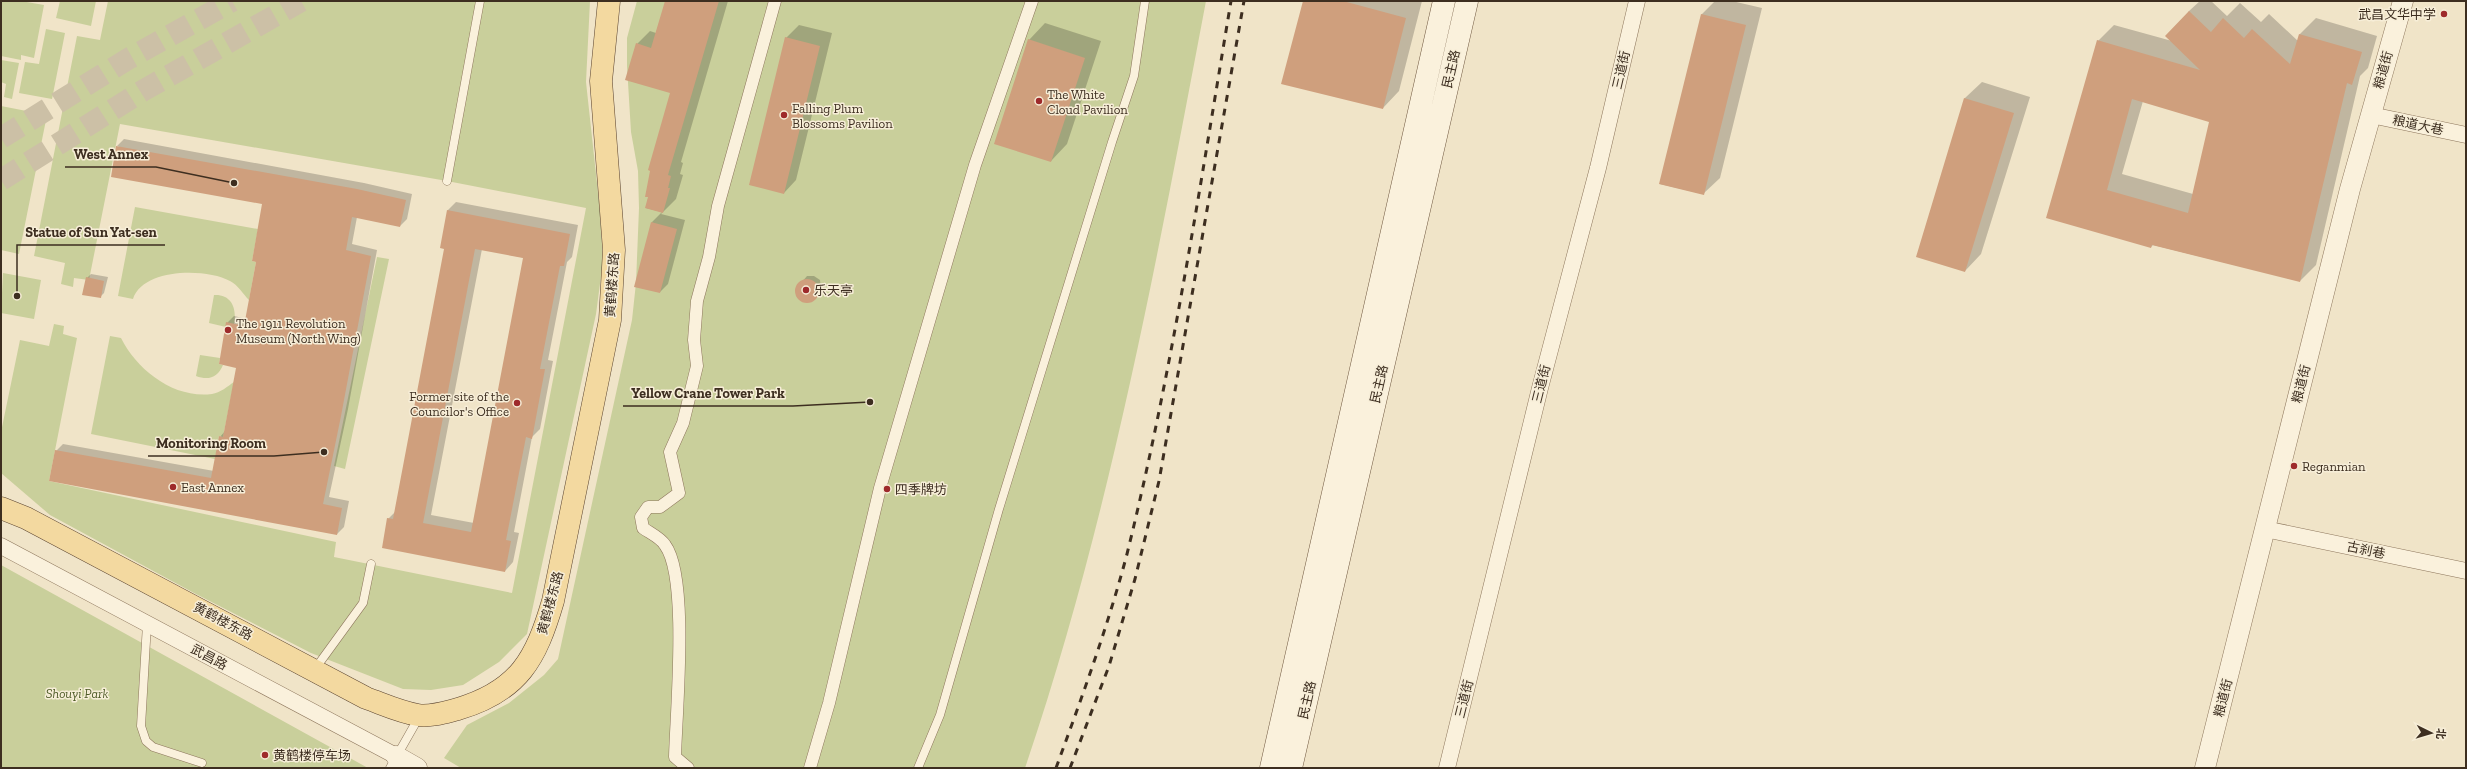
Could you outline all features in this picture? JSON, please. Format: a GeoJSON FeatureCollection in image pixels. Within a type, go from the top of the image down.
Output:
{"type":"FeatureCollection","features":[{"type":"Feature","properties":{"kind":"main road","name":"黄鹤楼东路"},"geometry":{"type":"LineString","coordinates":[[1,508],[26,518],[366,698],[396,710],[420,715],[442,713],[489,697],[511,683],[530,661],[543,636],[553,601],[610,320],[614,250],[601,81],[610,1]]}},
{"type":"Feature","properties":{"kind":"main road","name":"民主路"},"geometry":{"type":"LineString","coordinates":[[1271,768],[1444,1]]}},
{"type":"Feature","properties":{"kind":"main road","name":"民主路"},"geometry":{"type":"LineString","coordinates":[[1291,768],[1467,1]]}},
{"type":"Feature","properties":{"kind":"street"},"geometry":{"type":"LineString","coordinates":[[688,768],[675,757],[680,613],[677,577],[666,545],[643,528],[641,517],[648,507],[660,507],[679,493],[670,452],[683,423],[697,366],[694,340],[697,301],[709,257],[718,206],[775,1]]}},
{"type":"Feature","properties":{"kind":"street"},"geometry":{"type":"LineString","coordinates":[[810,768],[829,703],[880,488],[975,165],[1032,1]]}},
{"type":"Feature","properties":{"kind":"street","name":"三道街"},"geometry":{"type":"LineString","coordinates":[[1447,768],[1540,388],[1598,168],[1637,1]]}},
{"type":"Feature","properties":{"kind":"street","name":"粮道街"},"geometry":{"type":"LineString","coordinates":[[2205,768],[2371,114],[2403,1]]}},
{"type":"Feature","properties":{"kind":"street","name":"粮道大巷"},"geometry":{"type":"LineString","coordinates":[[2371,114],[2466,135]]}},
{"type":"Feature","properties":{"kind":"street","name":"古刹巷"},"geometry":{"type":"LineString","coordinates":[[2265,529],[2466,571]]}},
{"type":"Feature","properties":{"kind":"street","name":"武昌路"},"geometry":{"type":"LineString","coordinates":[[1,546],[146,624],[393,762],[417,768]]}},
{"type":"Feature","properties":{"kind":"lane"},"geometry":{"type":"LineString","coordinates":[[447,181],[480,1]]}},
{"type":"Feature","properties":{"kind":"lane"},"geometry":{"type":"LineString","coordinates":[[918,768],[940,715],[999,510],[1112,142],[1134,76],[1145,1]]}},
{"type":"Feature","properties":{"kind":"lane"},"geometry":{"type":"LineString","coordinates":[[315,670],[363,603],[371,564]]}},
{"type":"Feature","properties":{"kind":"lane"},"geometry":{"type":"LineString","coordinates":[[146,624],[141,726],[146,741],[153,747],[202,763]]}},
{"type":"Feature","properties":{"kind":"lane"},"geometry":{"type":"LineString","coordinates":[[393,762],[420,715]]}},
{"type":"Feature","properties":{"kind":"green space"},"geometry":{"type":"Polygon","coordinates":[[[1,1],[21,1],[44,5],[34,58],[21,55],[21,60],[1,56],[1,1]]]}},
{"type":"Feature","properties":{"kind":"green space"},"geometry":{"type":"Polygon","coordinates":[[[60,1],[96,1],[91,26],[56,18],[60,1]]]}},
{"type":"Feature","properties":{"kind":"green space"},"geometry":{"type":"Polygon","coordinates":[[[108,1],[590,1],[586,82],[600,211],[603,261],[596,314],[527,634],[499,662],[463,685],[431,690],[403,689],[311,653],[194,593],[50,515],[1,473],[1,432],[20,340],[49,346],[54,324],[64,326],[63,334],[77,338],[49,481],[336,542],[334,557],[512,593],[586,208],[447,181],[120,124],[89,280],[74,278],[73,287],[61,284],[65,263],[34,256],[77,36],[100,40],[108,1]]]}},
{"type":"Feature","properties":{"kind":"green space"},"geometry":{"type":"Polygon","coordinates":[[[637,1],[1206,1],[1150,291],[1107,483],[1055,674],[1025,768],[461,768],[444,758],[467,725],[509,703],[544,675],[558,659],[632,320],[636,283],[639,208],[638,171],[631,132],[627,38],[637,1]]]}},
{"type":"Feature","properties":{"kind":"green space"},"geometry":{"type":"Polygon","coordinates":[[[46,29],[65,33],[52,99],[19,93],[25,62],[39,64],[46,29]]]}},
{"type":"Feature","properties":{"kind":"green space"},"geometry":{"type":"Polygon","coordinates":[[[1,60],[19,63],[12,99],[4,97],[6,84],[1,82],[1,60]]]}},
{"type":"Feature","properties":{"kind":"green space"},"geometry":{"type":"Polygon","coordinates":[[[1,106],[47,115],[19,254],[1,250],[1,106]]]}},
{"type":"Feature","properties":{"kind":"green space"},"geometry":{"type":"Polygon","coordinates":[[[135,207],[258,229],[252,261],[256,262],[249,300],[238,287],[230,281],[206,274],[191,273],[162,276],[149,281],[139,289],[133,299],[118,296],[135,207]]]}},
{"type":"Feature","properties":{"kind":"green space"},"geometry":{"type":"Polygon","coordinates":[[[377,257],[389,259],[345,469],[334,466],[377,257]]]}},
{"type":"Feature","properties":{"kind":"green space"},"geometry":{"type":"Polygon","coordinates":[[[3,273],[41,280],[34,319],[1,313],[3,273]]]}},
{"type":"Feature","properties":{"kind":"green space"},"geometry":{"type":"Polygon","coordinates":[[[214,295],[225,297],[232,304],[235,313],[234,324],[226,327],[209,323],[214,295]]]}},
{"type":"Feature","properties":{"kind":"green space"},"geometry":{"type":"Polygon","coordinates":[[[110,336],[121,338],[137,361],[158,380],[184,392],[212,394],[221,391],[234,382],[223,437],[219,436],[215,459],[91,434],[110,336]]]}},
{"type":"Feature","properties":{"kind":"green space"},"geometry":{"type":"Polygon","coordinates":[[[200,355],[220,358],[219,364],[223,365],[216,375],[209,378],[196,376],[200,355]]]}},
{"type":"Feature","properties":{"kind":"green space","name":"Shouyi Park"},"geometry":{"type":"Polygon","coordinates":[[[1,565],[368,768],[1,768],[1,565]]]}},
{"type":"Feature","properties":{"kind":"building"},"geometry":{"type":"Polygon","coordinates":[[[665,1],[719,1],[668,175],[671,176],[668,188],[670,188],[663,213],[645,208],[648,197],[645,197],[650,171],[648,170],[670,93],[625,80],[636,43],[651,48],[665,1]]]}},
{"type":"Feature","properties":{"kind":"building"},"geometry":{"type":"Polygon","coordinates":[[[1303,1],[1343,1],[1406,18],[1383,109],[1281,84],[1303,1]]]}},
{"type":"Feature","properties":{"kind":"building"},"geometry":{"type":"Polygon","coordinates":[[[2189,11],[2211,32],[2223,18],[2244,38],[2252,29],[2290,64],[2299,34],[2362,52],[2352,85],[2347,83],[2300,282],[2152,245],[2151,248],[2046,218],[2097,40],[2200,70],[2165,36],[2189,11]],[[2132,99],[2107,190],[2188,213],[2209,122],[2132,99]]]}},
{"type":"Feature","properties":{"kind":"building"},"geometry":{"type":"Polygon","coordinates":[[[1701,14],[1746,25],[1704,195],[1659,184],[1701,14]]]}},
{"type":"Feature","properties":{"kind":"building","name":"Falling Plum Blossoms Pavilion"},"geometry":{"type":"Polygon","coordinates":[[[785,37],[820,46],[784,194],[749,185],[785,37]]]}},
{"type":"Feature","properties":{"kind":"building","name":"The White Cloud Pavilion"},"geometry":{"type":"Polygon","coordinates":[[[1028,39],[1085,58],[1051,162],[994,144],[1028,39]]]}},
{"type":"Feature","properties":{"kind":"building"},"geometry":{"type":"Polygon","coordinates":[[[1964,98],[2014,113],[1965,272],[1916,257],[1964,98]]]}},
{"type":"Feature","properties":{"kind":"building"},"geometry":{"type":"Polygon","coordinates":[[[116,146],[357,189],[406,200],[400,227],[352,217],[346,250],[371,256],[323,504],[342,508],[337,535],[49,481],[55,450],[211,478],[219,436],[223,437],[236,368],[219,364],[226,322],[244,326],[256,262],[252,261],[262,204],[111,177],[116,146]]]}},
{"type":"Feature","properties":{"kind":"building","name":"Former site of the Councilor's Office"},"geometry":{"type":"Polygon","coordinates":[[[447,210],[570,234],[564,266],[560,266],[540,369],[545,369],[532,439],[526,437],[506,540],[511,541],[505,572],[382,548],[387,518],[393,519],[444,249],[440,248],[447,210]],[[475,249],[423,523],[471,532],[523,258],[475,249]]]}},
{"type":"Feature","properties":{"kind":"building"},"geometry":{"type":"Polygon","coordinates":[[[651,222],[677,229],[660,293],[634,287],[651,222]]]}},
{"type":"Feature","properties":{"kind":"building"},"geometry":{"type":"Polygon","coordinates":[[[86,277],[104,281],[101,298],[82,295],[86,277]]]}},
{"type":"Feature","properties":{"kind":"building","name":"乐天亭"},"geometry":{"type":"Polygon","coordinates":[[[807,279],[812,280],[818,286],[818,296],[812,302],[807,303],[802,302],[796,296],[795,291],[796,286],[802,280],[807,279]]]}},
{"type":"Feature","properties":{"kind":"tunnel"},"geometry":{"type":"LineString","coordinates":[[1,138],[128,59],[232,1]]}},
{"type":"Feature","properties":{"kind":"tunnel"},"geometry":{"type":"LineString","coordinates":[[1,180],[144,90],[301,1]]}},
{"type":"Feature","properties":{"kind":"railway"},"geometry":{"type":"LineString","coordinates":[[1056,768],[1112,608],[1127,554],[1143,486],[1172,348],[1231,1]]}},
{"type":"Feature","properties":{"kind":"railway"},"geometry":{"type":"LineString","coordinates":[[1070,768],[1109,666],[1135,579],[1159,481],[1244,1]]}},
{"type":"Feature","properties":{"kind":"place","name":"武昌文华中学"},"geometry":{"type":"Point","coordinates":[2444,14]}},
{"type":"Feature","properties":{"kind":"place","name":"The White Cloud Pavilion"},"geometry":{"type":"Point","coordinates":[1039,101]}},
{"type":"Feature","properties":{"kind":"place","name":"Falling Plum Blossoms Pavilion"},"geometry":{"type":"Point","coordinates":[784,115]}},
{"type":"Feature","properties":{"kind":"place","name":"West Annex"},"geometry":{"type":"Point","coordinates":[234,183]}},
{"type":"Feature","properties":{"kind":"place","name":"乐天亭"},"geometry":{"type":"Point","coordinates":[806,290]}},
{"type":"Feature","properties":{"kind":"place","name":"Statue of Sun Yat-sen"},"geometry":{"type":"Point","coordinates":[17,296]}},
{"type":"Feature","properties":{"kind":"place","name":"The 1911 Revolution Museum (North Wing)"},"geometry":{"type":"Point","coordinates":[228,330]}},
{"type":"Feature","properties":{"kind":"place","name":"Yellow Crane Tower Park"},"geometry":{"type":"Point","coordinates":[870,402]}},
{"type":"Feature","properties":{"kind":"place","name":"Former site of the Councilor's Office"},"geometry":{"type":"Point","coordinates":[517,403]}},
{"type":"Feature","properties":{"kind":"place","name":"Monitoring Room"},"geometry":{"type":"Point","coordinates":[324,452]}},
{"type":"Feature","properties":{"kind":"place","name":"Reganmian"},"geometry":{"type":"Point","coordinates":[2294,466]}},
{"type":"Feature","properties":{"kind":"place","name":"East Annex"},"geometry":{"type":"Point","coordinates":[173,487]}},
{"type":"Feature","properties":{"kind":"place","name":"四季牌坊"},"geometry":{"type":"Point","coordinates":[887,489]}},
{"type":"Feature","properties":{"kind":"place","name":"黄鹤楼停车场"},"geometry":{"type":"Point","coordinates":[265,755]}}]}
